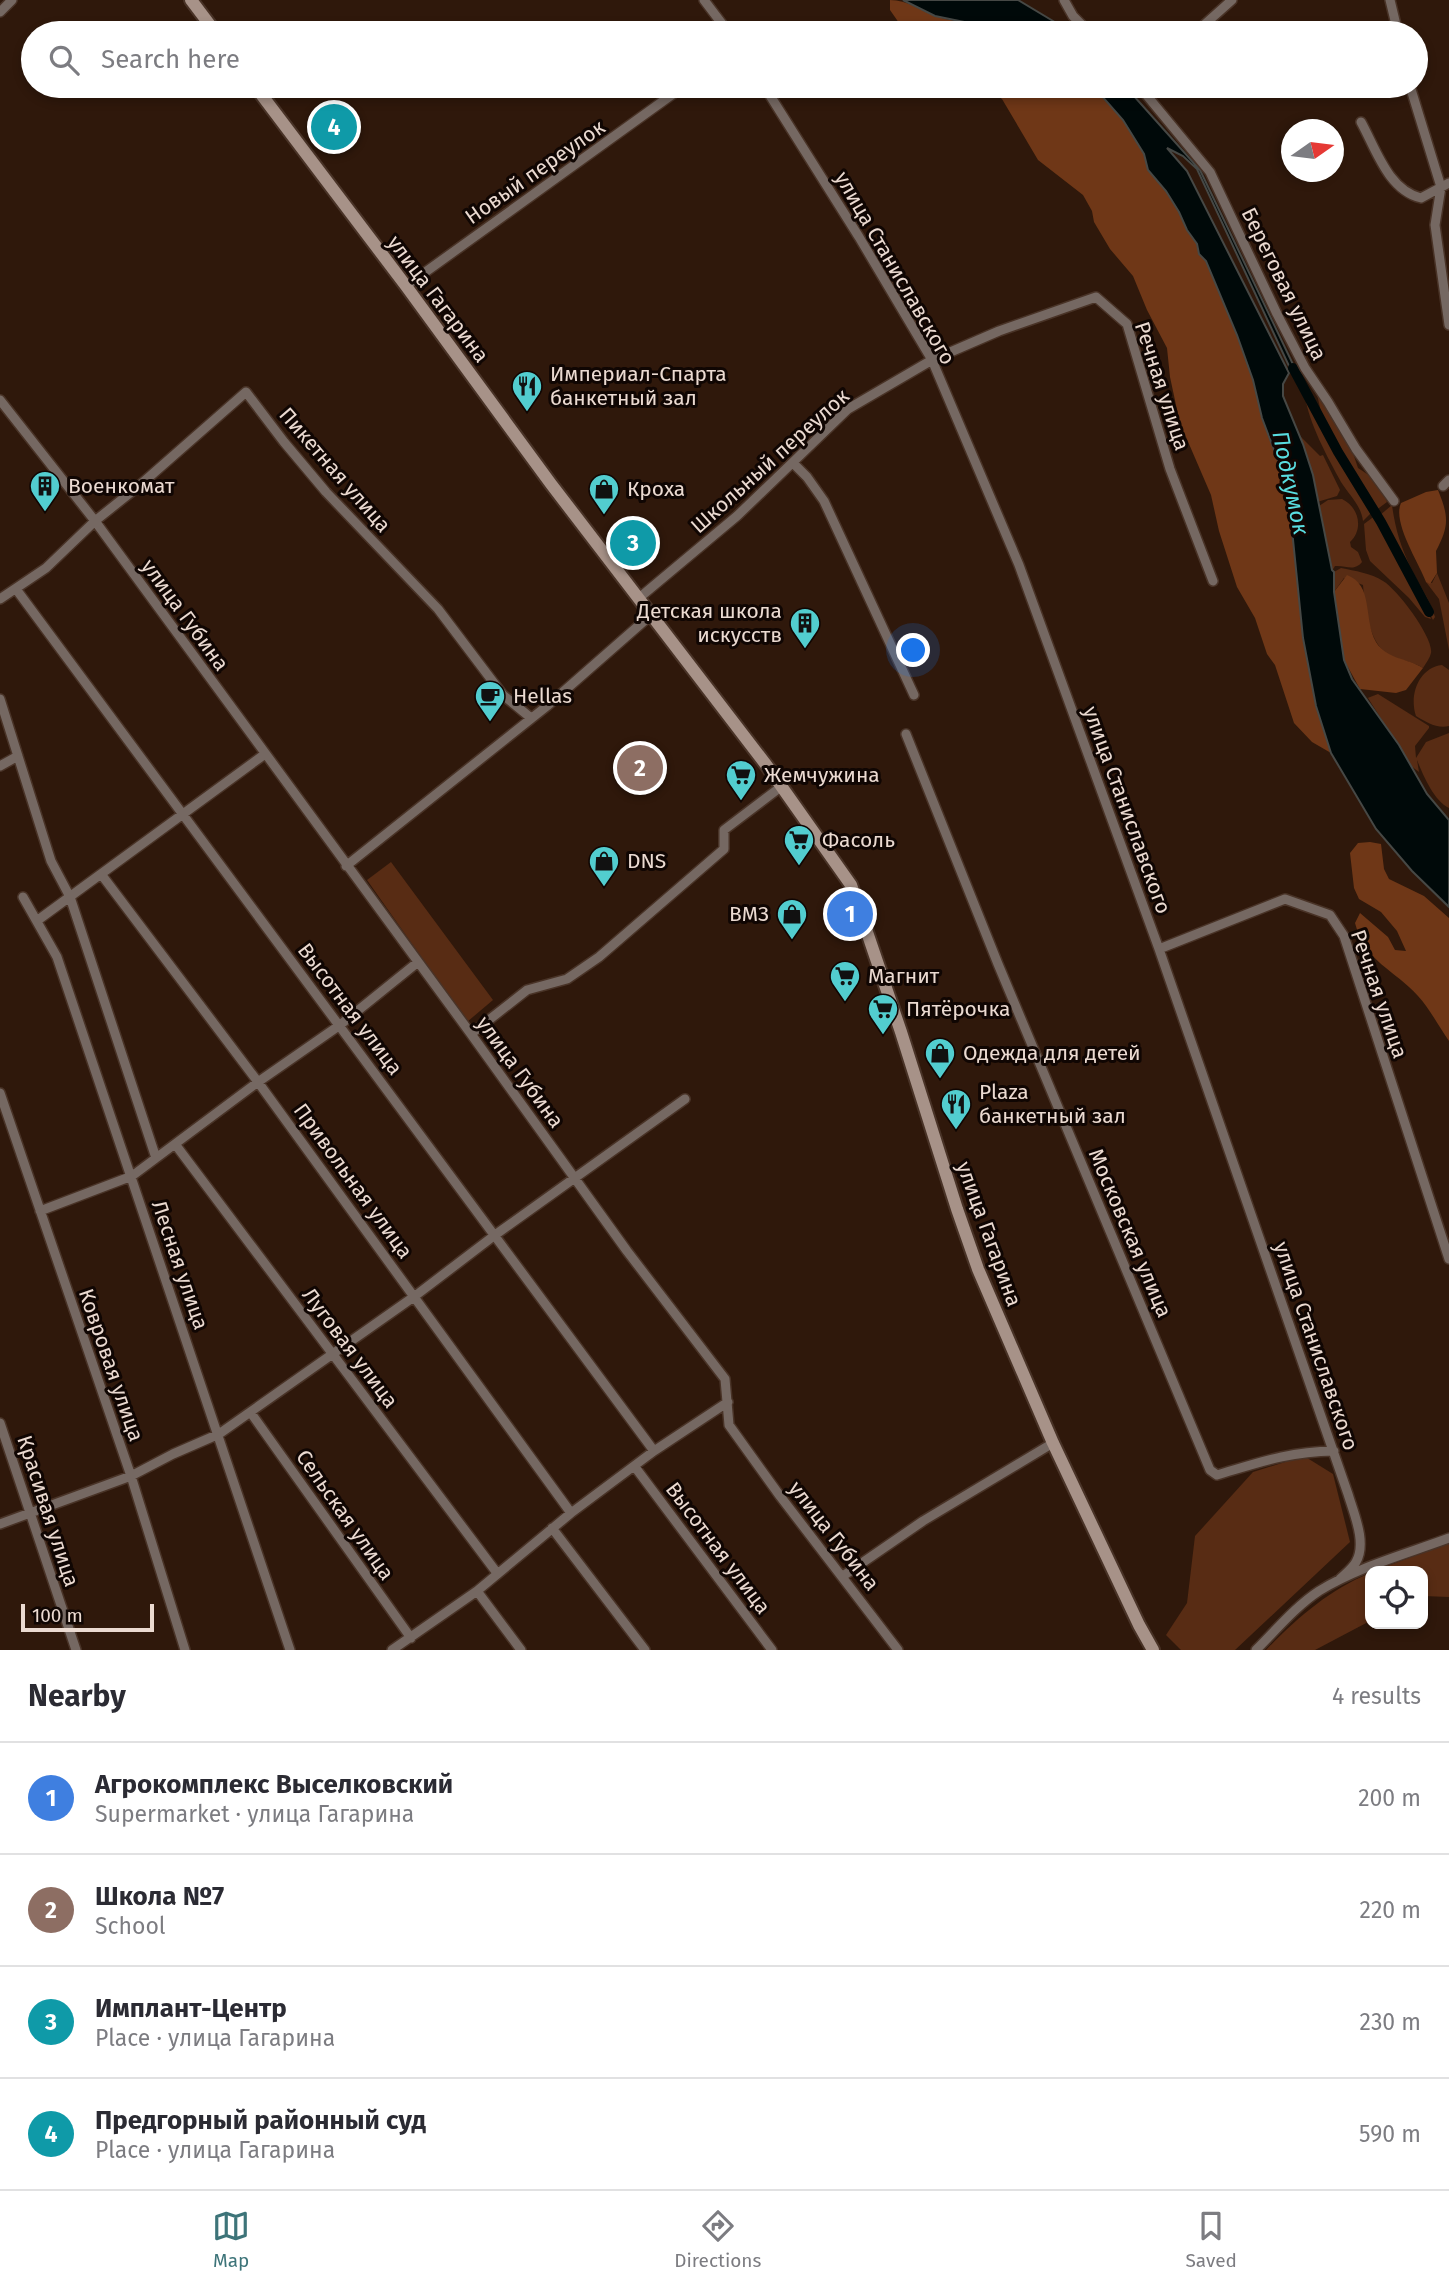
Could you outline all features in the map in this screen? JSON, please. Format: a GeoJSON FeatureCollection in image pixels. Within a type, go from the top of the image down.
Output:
{"type":"FeatureCollection","features":[{"type":"Feature","properties":{"kind":"street"},"geometry":{"type":"LineString","coordinates":[[0,12],[12,0]]}},
{"type":"Feature","properties":{"kind":"street"},"geometry":{"type":"LineString","coordinates":[[191,0],[207,21]]}},
{"type":"Feature","properties":{"kind":"street"},"geometry":{"type":"LineString","coordinates":[[704,0],[720,21]]}},
{"type":"Feature","properties":{"kind":"street"},"geometry":{"type":"LineString","coordinates":[[1064,0],[1078,21]]}},
{"type":"Feature","properties":{"kind":"street"},"geometry":{"type":"LineString","coordinates":[[1208,21],[1232,0]]}},
{"type":"Feature","properties":{"kind":"street"},"geometry":{"type":"LineString","coordinates":[[1390,0],[1395,21]]}},
{"type":"Feature","properties":{"kind":"street","name":"улица Гагарина"},"geometry":{"type":"LineString","coordinates":[[264,98],[551,484],[782,786],[851,885],[978,1269],[1053,1443],[1153,1650]]}},
{"type":"Feature","properties":{"kind":"street","name":"Новый переулок"},"geometry":{"type":"LineString","coordinates":[[406,286],[667,98]]}},
{"type":"Feature","properties":{"kind":"street","name":"улица Станиславского"},"geometry":{"type":"LineString","coordinates":[[772,98],[932,360],[1019,565],[1159,949],[1334,1451],[1357,1525],[1360,1544],[1358,1560],[1340,1579]]}},
{"type":"Feature","properties":{"kind":"street","name":"Береговая улица"},"geometry":{"type":"LineString","coordinates":[[1154,98],[1210,172],[1309,375],[1356,449],[1394,501]]}},
{"type":"Feature","properties":{"kind":"street"},"geometry":{"type":"LineString","coordinates":[[1414,98],[1445,185],[1435,225],[1449,324]]}},
{"type":"Feature","properties":{"kind":"street"},"geometry":{"type":"LineString","coordinates":[[1361,122],[1385,167],[1409,195],[1421,198],[1445,185]]}},
{"type":"Feature","properties":{"kind":"street","name":"Речная улица"},"geometry":{"type":"LineString","coordinates":[[932,360],[999,331],[1096,297],[1113,310],[1127,324],[1170,468],[1213,581]]}},
{"type":"Feature","properties":{"kind":"street","name":"Школьный переулок"},"geometry":{"type":"LineString","coordinates":[[639,598],[737,516],[848,409],[932,360]]}},
{"type":"Feature","properties":{"kind":"street","name":"Пикетная улица"},"geometry":{"type":"LineString","coordinates":[[95,521],[246,392],[326,492],[438,609],[503,695],[531,718]]}},
{"type":"Feature","properties":{"kind":"street","name":"улица Губина"},"geometry":{"type":"LineString","coordinates":[[0,400],[95,521],[575,1179],[725,1379],[729,1425],[898,1650]]}},
{"type":"Feature","properties":{"kind":"street"},"geometry":{"type":"LineString","coordinates":[[793,463],[824,501],[914,695]]}},
{"type":"Feature","properties":{"kind":"street"},"geometry":{"type":"LineString","coordinates":[[0,598],[46,568],[95,521]]}},
{"type":"Feature","properties":{"kind":"street","name":"Высотная улица"},"geometry":{"type":"LineString","coordinates":[[16,590],[654,1451]]}},
{"type":"Feature","properties":{"kind":"street"},"geometry":{"type":"LineString","coordinates":[[346,866],[470,769],[652,614]]}},
{"type":"Feature","properties":{"kind":"street"},"geometry":{"type":"LineString","coordinates":[[0,699],[51,861],[69,897],[156,1158]]}},
{"type":"Feature","properties":{"kind":"street","name":"Московская улица"},"geometry":{"type":"LineString","coordinates":[[906,734],[998,964],[1210,1470],[1217,1475],[1274,1457],[1334,1451]]}},
{"type":"Feature","properties":{"kind":"street"},"geometry":{"type":"LineString","coordinates":[[38,920],[265,754]]}},
{"type":"Feature","properties":{"kind":"street"},"geometry":{"type":"LineString","coordinates":[[0,766],[18,756]]}},
{"type":"Feature","properties":{"kind":"street"},"geometry":{"type":"LineString","coordinates":[[471,1034],[527,990],[567,979],[599,957],[724,849],[724,830],[782,786]]}},
{"type":"Feature","properties":{"kind":"street","name":"Привольная улица"},"geometry":{"type":"LineString","coordinates":[[101,874],[258,1082],[571,1513]]}},
{"type":"Feature","properties":{"kind":"street","name":"Лесная улица"},"geometry":{"type":"LineString","coordinates":[[23,897],[57,957],[290,1650]]}},
{"type":"Feature","properties":{"kind":"street","name":"Речная улица"},"geometry":{"type":"LineString","coordinates":[[1159,949],[1285,899],[1330,915],[1343,936],[1449,1259]]}},
{"type":"Feature","properties":{"kind":"street"},"geometry":{"type":"LineString","coordinates":[[40,1211],[132,1176],[340,1025],[418,962]]}},
{"type":"Feature","properties":{"kind":"street","name":"Ковровая улица"},"geometry":{"type":"LineString","coordinates":[[0,1093],[131,1476],[185,1650]]}},
{"type":"Feature","properties":{"kind":"street"},"geometry":{"type":"LineString","coordinates":[[0,1524],[131,1476],[219,1434],[333,1355],[685,1099]]}},
{"type":"Feature","properties":{"kind":"street","name":"Луговая улица"},"geometry":{"type":"LineString","coordinates":[[175,1144],[497,1573]]}},
{"type":"Feature","properties":{"kind":"street"},"geometry":{"type":"LineString","coordinates":[[394,1650],[477,1591],[552,1528],[654,1451],[728,1402]]}},
{"type":"Feature","properties":{"kind":"street","name":"Сельская улица"},"geometry":{"type":"LineString","coordinates":[[251,1413],[411,1638]]}},
{"type":"Feature","properties":{"kind":"street","name":"Красивая улица"},"geometry":{"type":"LineString","coordinates":[[0,1423],[76,1650]]}},
{"type":"Feature","properties":{"kind":"street"},"geometry":{"type":"LineString","coordinates":[[843,1576],[935,1513],[1053,1443]]}},
{"type":"Feature","properties":{"kind":"street","name":"Высотная улица"},"geometry":{"type":"LineString","coordinates":[[635,1466],[772,1650]]}},
{"type":"Feature","properties":{"kind":"street"},"geometry":{"type":"LineString","coordinates":[[552,1528],[645,1650]]}},
{"type":"Feature","properties":{"kind":"street"},"geometry":{"type":"LineString","coordinates":[[1256,1650],[1317,1593],[1340,1579],[1449,1538]]}},
{"type":"Feature","properties":{"kind":"street"},"geometry":{"type":"LineString","coordinates":[[477,1591],[521,1650]]}},
{"type":"Feature","properties":{"kind":"shaded area"},"geometry":{"type":"Polygon","coordinates":[[[890,0],[896,0],[954,21],[898,21],[890,10],[890,0]]]}},
{"type":"Feature","properties":{"kind":"shaded area"},"geometry":{"type":"Polygon","coordinates":[[[1104,98],[1123,120],[1144,154],[1148,170],[1166,191],[1197,244],[1199,254],[1206,261],[1237,335],[1253,380],[1262,418],[1279,463],[1291,520],[1303,638],[1316,706],[1331,753],[1312,742],[1294,723],[1275,665],[1267,654],[1255,618],[1237,587],[1211,495],[1182,433],[1167,348],[1133,276],[1110,249],[1094,222],[1092,211],[1083,195],[1038,160],[1002,99],[1104,98]]]}},
{"type":"Feature","properties":{"kind":"shaded area"},"geometry":{"type":"Polygon","coordinates":[[[1316,390],[1352,450],[1358,468],[1372,478],[1385,497],[1387,502],[1375,511],[1321,412],[1316,390]]]}},
{"type":"Feature","properties":{"kind":"shaded area"},"geometry":{"type":"Polygon","coordinates":[[[1305,395],[1371,513],[1363,521],[1357,505],[1341,482],[1319,440],[1305,395]]]}},
{"type":"Feature","properties":{"kind":"shaded area"},"geometry":{"type":"Polygon","coordinates":[[[1299,435],[1320,456],[1323,455],[1340,490],[1337,496],[1317,502],[1313,475],[1299,435]]]}},
{"type":"Feature","properties":{"kind":"shaded area"},"geometry":{"type":"Polygon","coordinates":[[[1438,490],[1446,521],[1436,551],[1437,573],[1430,584],[1426,582],[1403,531],[1399,511],[1401,503],[1438,490]]]}},
{"type":"Feature","properties":{"kind":"shaded area"},"geometry":{"type":"Polygon","coordinates":[[[1342,499],[1352,507],[1358,519],[1357,531],[1350,542],[1362,562],[1353,567],[1335,566],[1332,571],[1319,506],[1328,500],[1342,499]]]}},
{"type":"Feature","properties":{"kind":"shaded area"},"geometry":{"type":"Polygon","coordinates":[[[1392,505],[1401,545],[1430,604],[1435,617],[1433,620],[1379,516],[1392,505]]]}},
{"type":"Feature","properties":{"kind":"shaded area"},"geometry":{"type":"Polygon","coordinates":[[[1376,515],[1431,619],[1425,617],[1370,561],[1366,550],[1364,524],[1376,515]]]}},
{"type":"Feature","properties":{"kind":"shaded area"},"geometry":{"type":"Polygon","coordinates":[[[1341,568],[1378,578],[1405,603],[1421,626],[1430,646],[1431,653],[1423,668],[1390,656],[1381,648],[1369,622],[1363,585],[1344,578],[1334,592],[1334,572],[1341,568]]]}},
{"type":"Feature","properties":{"kind":"shaded area"},"geometry":{"type":"Polygon","coordinates":[[[1437,573],[1449,603],[1449,650],[1439,599],[1426,582],[1432,583],[1437,573]]]}},
{"type":"Feature","properties":{"kind":"shaded area"},"geometry":{"type":"Polygon","coordinates":[[[1347,575],[1361,586],[1372,633],[1380,648],[1423,668],[1406,690],[1396,693],[1360,689],[1344,660],[1334,592],[1347,575]]]}},
{"type":"Feature","properties":{"kind":"shaded area"},"geometry":{"type":"Polygon","coordinates":[[[1442,665],[1449,670],[1449,726],[1445,727],[1416,716],[1414,708],[1415,692],[1421,677],[1434,667],[1442,665]]]}},
{"type":"Feature","properties":{"kind":"shaded area"},"geometry":{"type":"Polygon","coordinates":[[[1378,694],[1429,726],[1415,746],[1416,758],[1426,742],[1449,733],[1449,808],[1434,794],[1417,760],[1419,772],[1411,766],[1368,698],[1365,699],[1378,694]]]}},
{"type":"Feature","properties":{"kind":"shaded area"},"geometry":{"type":"Polygon","coordinates":[[[1358,843],[1381,844],[1384,869],[1389,879],[1424,896],[1449,918],[1449,1041],[1422,1001],[1373,956],[1360,936],[1355,923],[1360,913],[1388,937],[1395,950],[1406,951],[1397,931],[1381,912],[1359,899],[1354,888],[1350,853],[1358,843]]]}},
{"type":"Feature","properties":{"kind":"shaded area"},"geometry":{"type":"Polygon","coordinates":[[[391,862],[493,1000],[467,1022],[367,880],[391,862]]]}},
{"type":"Feature","properties":{"kind":"shaded area"},"geometry":{"type":"Polygon","coordinates":[[[1304,1456],[1333,1474],[1350,1542],[1235,1650],[1181,1650],[1166,1635],[1187,1603],[1195,1536],[1253,1472],[1304,1456]]]}},
{"type":"Feature","properties":{"kind":"shaded area"},"geometry":{"type":"Polygon","coordinates":[[[1449,1543],[1449,1597],[1428,1596],[1428,1566],[1387,1566],[1449,1543]]]}},
{"type":"Feature","properties":{"kind":"shaded area"},"geometry":{"type":"Polygon","coordinates":[[[1365,1575],[1365,1624],[1315,1650],[1266,1650],[1314,1606],[1365,1575]]]}},
{"type":"Feature","properties":{"kind":"water"},"geometry":{"type":"Polygon","coordinates":[[[903,0],[1018,0],[1053,21],[959,21],[935,16],[903,0]]]}},
{"type":"Feature","properties":{"kind":"water","name":"Подкумок"},"geometry":{"type":"Polygon","coordinates":[[[1104,98],[1136,98],[1200,170],[1300,379],[1296,381],[1197,169],[1183,156],[1167,148],[1187,171],[1289,373],[1283,384],[1283,396],[1313,475],[1334,572],[1334,592],[1344,660],[1352,679],[1399,745],[1427,794],[1449,820],[1449,907],[1412,871],[1376,829],[1331,753],[1316,706],[1303,638],[1291,520],[1279,463],[1262,418],[1253,380],[1206,261],[1199,254],[1197,244],[1166,191],[1148,170],[1144,154],[1123,120],[1104,98]]]}},
{"type":"Feature","properties":{"kind":"waterway"},"geometry":{"type":"LineString","coordinates":[[1293,368],[1429,612]]}},
{"type":"Feature","properties":{"kind":"place","name":"Предгорный районный суд"},"geometry":{"type":"Point","coordinates":[334,127]}},
{"type":"Feature","properties":{"kind":"place","name":"Империал-Спарта банкетный зал"},"geometry":{"type":"Point","coordinates":[527,413]}},
{"type":"Feature","properties":{"kind":"place","name":"Военкомат"},"geometry":{"type":"Point","coordinates":[45,513]}},
{"type":"Feature","properties":{"kind":"place","name":"Кроха"},"geometry":{"type":"Point","coordinates":[604,516]}},
{"type":"Feature","properties":{"kind":"place","name":"Имплант-Центр"},"geometry":{"type":"Point","coordinates":[633,543]}},
{"type":"Feature","properties":{"kind":"place","name":"Детская школа искусств"},"geometry":{"type":"Point","coordinates":[805,650]}},
{"type":"Feature","properties":{"kind":"place","name":"Hellas"},"geometry":{"type":"Point","coordinates":[490,723]}},
{"type":"Feature","properties":{"kind":"place","name":"Школа №7"},"geometry":{"type":"Point","coordinates":[640,768]}},
{"type":"Feature","properties":{"kind":"place","name":"Жемчужина"},"geometry":{"type":"Point","coordinates":[741,802]}},
{"type":"Feature","properties":{"kind":"place","name":"Фасоль"},"geometry":{"type":"Point","coordinates":[799,867]}},
{"type":"Feature","properties":{"kind":"place","name":"DNS"},"geometry":{"type":"Point","coordinates":[604,888]}},
{"type":"Feature","properties":{"kind":"place","name":"Агрокомплекс Выселковский"},"geometry":{"type":"Point","coordinates":[850,914]}},
{"type":"Feature","properties":{"kind":"place","name":"ВМЗ"},"geometry":{"type":"Point","coordinates":[792,941]}},
{"type":"Feature","properties":{"kind":"place","name":"Магнит"},"geometry":{"type":"Point","coordinates":[845,1003]}},
{"type":"Feature","properties":{"kind":"place","name":"Пятёрочка"},"geometry":{"type":"Point","coordinates":[883,1036]}},
{"type":"Feature","properties":{"kind":"place","name":"Одежда для детей"},"geometry":{"type":"Point","coordinates":[940,1080]}},
{"type":"Feature","properties":{"kind":"place","name":"Plaza банкетный зал"},"geometry":{"type":"Point","coordinates":[956,1131]}}]}
